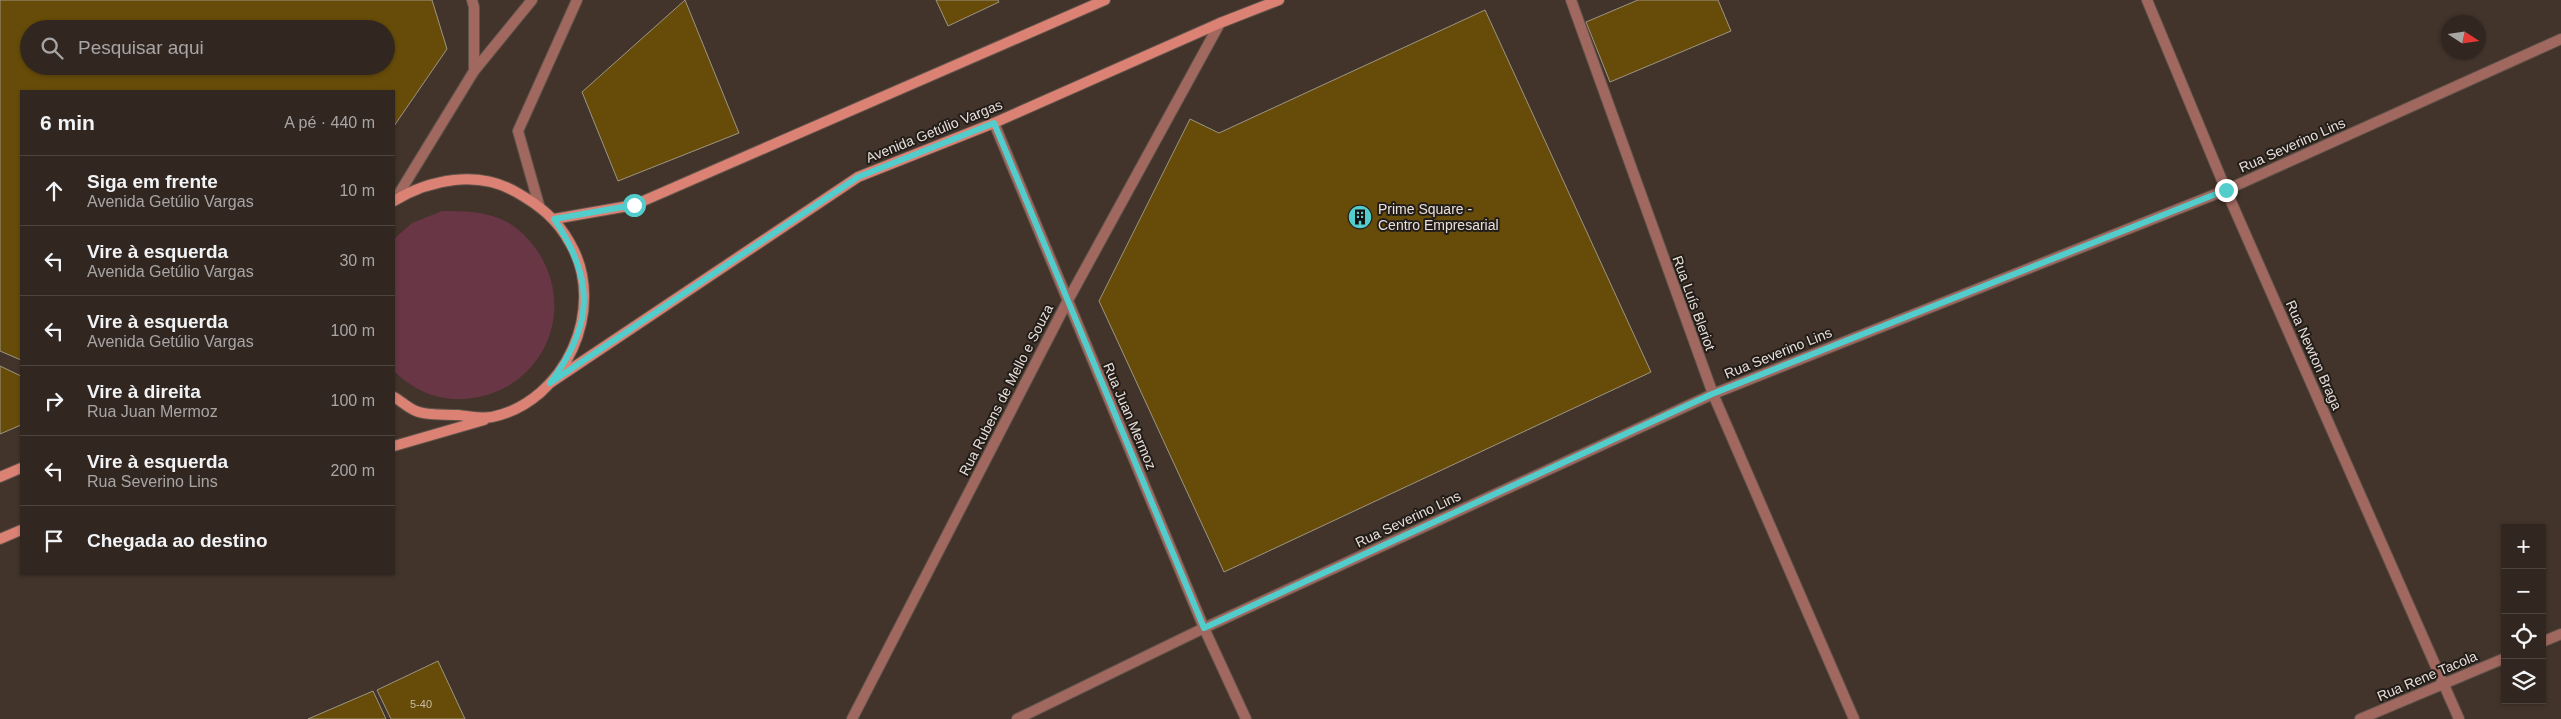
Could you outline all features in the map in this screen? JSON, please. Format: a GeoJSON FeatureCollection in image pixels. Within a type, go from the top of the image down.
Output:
{"type":"FeatureCollection","features":[{"type":"Feature","properties":{"kind":"main road"},"geometry":{"type":"LineString","coordinates":[[554,219],[634,205],[1105,0]]}},
{"type":"Feature","properties":{"kind":"main road","name":"Avenida Getúlio Vargas"},"geometry":{"type":"LineString","coordinates":[[395,446],[491,418],[523,405],[550,383],[858,177],[994,123],[1220,23],[1278,0]]}},
{"type":"Feature","properties":{"kind":"main road","name":"Avenida Getúlio Vargas"},"geometry":{"type":"LineString","coordinates":[[395,200],[430,183],[468,178],[506,186],[539,205],[554,219],[571,244],[581,272],[585,302],[580,332],[568,360],[550,383]]}},
{"type":"Feature","properties":{"kind":"main road","name":"Avenida Getúlio Vargas"},"geometry":{"type":"LineString","coordinates":[[395,398],[418,412],[491,418]]}},
{"type":"Feature","properties":{"kind":"main road"},"geometry":{"type":"LineString","coordinates":[[0,477],[20,468]]}},
{"type":"Feature","properties":{"kind":"main road"},"geometry":{"type":"LineString","coordinates":[[0,539],[20,530]]}},
{"type":"Feature","properties":{"kind":"street"},"geometry":{"type":"LineString","coordinates":[[472,0],[474,7],[474,70]]}},
{"type":"Feature","properties":{"kind":"street"},"geometry":{"type":"LineString","coordinates":[[395,198],[474,70],[532,0]]}},
{"type":"Feature","properties":{"kind":"street"},"geometry":{"type":"LineString","coordinates":[[539,205],[518,131],[577,0]]}},
{"type":"Feature","properties":{"kind":"street","name":"Rua Luís Bleriot"},"geometry":{"type":"LineString","coordinates":[[1571,0],[1712,394],[1854,719]]}},
{"type":"Feature","properties":{"kind":"street","name":"Rua Newton Braga"},"geometry":{"type":"LineString","coordinates":[[2147,0],[2226,190],[2459,719]]}},
{"type":"Feature","properties":{"kind":"street","name":"Rua Rubens de Mello e Souza"},"geometry":{"type":"LineString","coordinates":[[852,719],[1067,302],[1220,23]]}},
{"type":"Feature","properties":{"kind":"street","name":"Rua Severino Lins"},"geometry":{"type":"LineString","coordinates":[[1017,719],[1204,628],[1712,394],[2226,190],[2561,39]]}},
{"type":"Feature","properties":{"kind":"street","name":"Rua Juan Mermoz"},"geometry":{"type":"LineString","coordinates":[[994,123],[1204,628],[1246,719]]}},
{"type":"Feature","properties":{"kind":"street"},"geometry":{"type":"LineString","coordinates":[[2546,640],[2561,634]]}},
{"type":"Feature","properties":{"kind":"street","name":"Rua Rene Tacola"},"geometry":{"type":"LineString","coordinates":[[2360,719],[2503,659]]}},
{"type":"Feature","properties":{"kind":"shaded area"},"geometry":{"type":"Polygon","coordinates":[[[442,211],[482,213],[505,221],[515,227],[529,240],[540,255],[550,278],[554,301],[553,324],[546,345],[534,364],[517,380],[497,391],[473,398],[451,399],[420,390],[395,372],[395,238],[412,223],[442,211]]]}},
{"type":"Feature","properties":{"kind":"building"},"geometry":{"type":"Polygon","coordinates":[[[0,0],[432,0],[447,49],[395,125],[395,90],[20,90],[20,360],[0,351],[0,0]]]}},
{"type":"Feature","properties":{"kind":"building"},"geometry":{"type":"Polygon","coordinates":[[[685,0],[739,133],[618,181],[582,92],[685,0]]]}},
{"type":"Feature","properties":{"kind":"building"},"geometry":{"type":"Polygon","coordinates":[[[936,0],[998,0],[999,2],[948,26],[936,0]]]}},
{"type":"Feature","properties":{"kind":"building"},"geometry":{"type":"Polygon","coordinates":[[[1638,0],[1718,0],[1731,31],[1610,82],[1586,22],[1638,0]]]}},
{"type":"Feature","properties":{"kind":"building","name":"Prime Square - Centro Empresarial"},"geometry":{"type":"Polygon","coordinates":[[[1485,10],[1651,372],[1224,572],[1099,301],[1190,119],[1219,133],[1485,10]]]}},
{"type":"Feature","properties":{"kind":"building"},"geometry":{"type":"Polygon","coordinates":[[[0,366],[20,376],[20,425],[0,434],[0,366]]]}},
{"type":"Feature","properties":{"kind":"building"},"geometry":{"type":"Polygon","coordinates":[[[438,661],[465,719],[391,719],[377,690],[438,661]]]}},
{"type":"Feature","properties":{"kind":"building"},"geometry":{"type":"Polygon","coordinates":[[[373,691],[386,719],[308,719],[373,691]]]}},
{"type":"Feature","properties":{"kind":"place","name":"Prime Square - Centro Empresarial"},"geometry":{"type":"Point","coordinates":[1360,217]}},
{"type":"Feature","properties":{"kind":"route"},"geometry":{"type":"LineString","coordinates":[[634,205],[554,219],[571,244],[581,272],[585,302],[580,332],[568,360],[550,383],[858,177],[994,123],[1204,628],[1712,394],[2226,190]]}}]}
